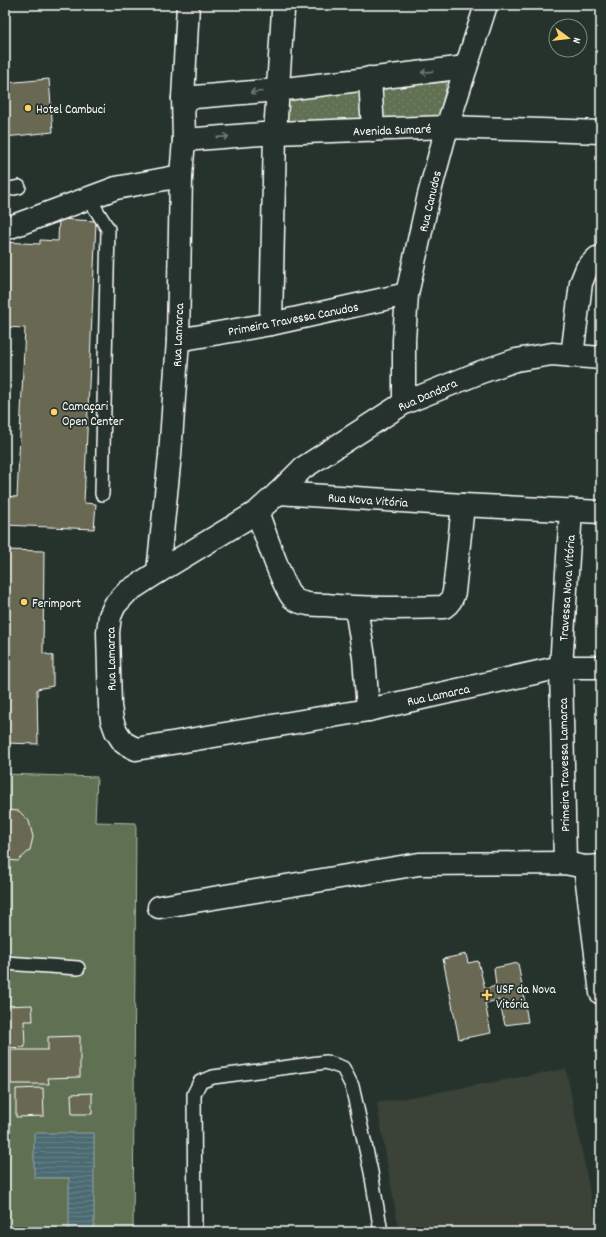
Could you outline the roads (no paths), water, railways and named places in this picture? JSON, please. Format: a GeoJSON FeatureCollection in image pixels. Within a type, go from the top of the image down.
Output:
{"type":"FeatureCollection","features":[{"type":"Feature","properties":{"kind":"street","name":"Rua Lamarca"},"geometry":{"type":"LineString","coordinates":[[188,5],[183,98],[184,140],[181,176],[178,340],[170,455],[158,572],[127,592],[115,605],[110,616],[108,632],[111,713],[116,731],[124,743],[136,749],[368,710],[561,667],[601,667]]}},
{"type":"Feature","properties":{"kind":"street","name":"Rua Canudos"},"geometry":{"type":"LineString","coordinates":[[404,403],[404,340],[408,294],[429,195],[447,127],[486,5]]}},
{"type":"Feature","properties":{"kind":"street"},"geometry":{"type":"LineString","coordinates":[[271,324],[275,133],[283,11]]}},
{"type":"Feature","properties":{"kind":"street"},"geometry":{"type":"LineString","coordinates":[[183,98],[277,90],[466,67]]}},
{"type":"Feature","properties":{"kind":"street"},"geometry":{"type":"LineString","coordinates":[[370,78],[373,130]]}},
{"type":"Feature","properties":{"kind":"street","name":"Avenida Sumaré"},"geometry":{"type":"LineString","coordinates":[[184,140],[275,133],[447,127],[601,132]]}},
{"type":"Feature","properties":{"kind":"street"},"geometry":{"type":"LineString","coordinates":[[5,229],[116,188],[181,176]]}},
{"type":"Feature","properties":{"kind":"street"},"geometry":{"type":"LineString","coordinates":[[572,356],[580,283],[587,268],[597,258],[601,257]]}},
{"type":"Feature","properties":{"kind":"street","name":"Primeira Travessa Canudos"},"geometry":{"type":"LineString","coordinates":[[178,340],[271,324],[408,294]]}},
{"type":"Feature","properties":{"kind":"street","name":"Rua Dandara"},"geometry":{"type":"LineString","coordinates":[[278,493],[303,468],[404,403],[481,372],[516,360],[552,354],[601,358]]}},
{"type":"Feature","properties":{"kind":"street"},"geometry":{"type":"LineString","coordinates":[[158,572],[257,512],[278,493]]}},
{"type":"Feature","properties":{"kind":"street","name":"Rua Nova Vitória"},"geometry":{"type":"LineString","coordinates":[[278,493],[601,512]]}},
{"type":"Feature","properties":{"kind":"street"},"geometry":{"type":"LineString","coordinates":[[257,512],[285,585],[292,598],[310,604],[356,608],[444,607],[449,604],[452,599],[455,584],[463,505]]}},
{"type":"Feature","properties":{"kind":"street","name":"Travessa Nova Vitória"},"geometry":{"type":"LineString","coordinates":[[561,667],[571,510]]}},
{"type":"Feature","properties":{"kind":"street"},"geometry":{"type":"LineString","coordinates":[[356,608],[364,657],[368,710]]}},
{"type":"Feature","properties":{"kind":"street","name":"Primeira Travessa Lamarca"},"geometry":{"type":"LineString","coordinates":[[561,667],[584,866],[601,993]]}},
{"type":"Feature","properties":{"kind":"street"},"geometry":{"type":"LineString","coordinates":[[159,907],[419,864],[584,866]]}},
{"type":"Feature","properties":{"kind":"lane"},"geometry":{"type":"LineString","coordinates":[[5,190],[19,187]]}},
{"type":"Feature","properties":{"kind":"lane"},"geometry":{"type":"LineString","coordinates":[[89,198],[108,229],[102,494]]}},
{"type":"Feature","properties":{"kind":"lane"},"geometry":{"type":"LineString","coordinates":[[5,962],[78,968]]}},
{"type":"Feature","properties":{"kind":"lane"},"geometry":{"type":"LineString","coordinates":[[195,1232],[194,1094],[200,1082],[213,1077],[326,1062],[343,1068],[352,1086],[371,1172],[381,1232]]}},
{"type":"Feature","properties":{"kind":"water"},"geometry":{"type":"Polygon","coordinates":[[[34,1133],[94,1133],[94,1232],[69,1232],[69,1178],[34,1178],[34,1133]]]}},
{"type":"Feature","properties":{"kind":"place","name":"Hotel Cambuci"},"geometry":{"type":"Point","coordinates":[28,108]}},
{"type":"Feature","properties":{"kind":"place","name":"Camaçari Open Center"},"geometry":{"type":"Point","coordinates":[54,412]}},
{"type":"Feature","properties":{"kind":"place","name":"Ferimport"},"geometry":{"type":"Point","coordinates":[24,602]}},
{"type":"Feature","properties":{"kind":"place","name":"USF da Nova Vitória"},"geometry":{"type":"Point","coordinates":[487,995]}}]}
